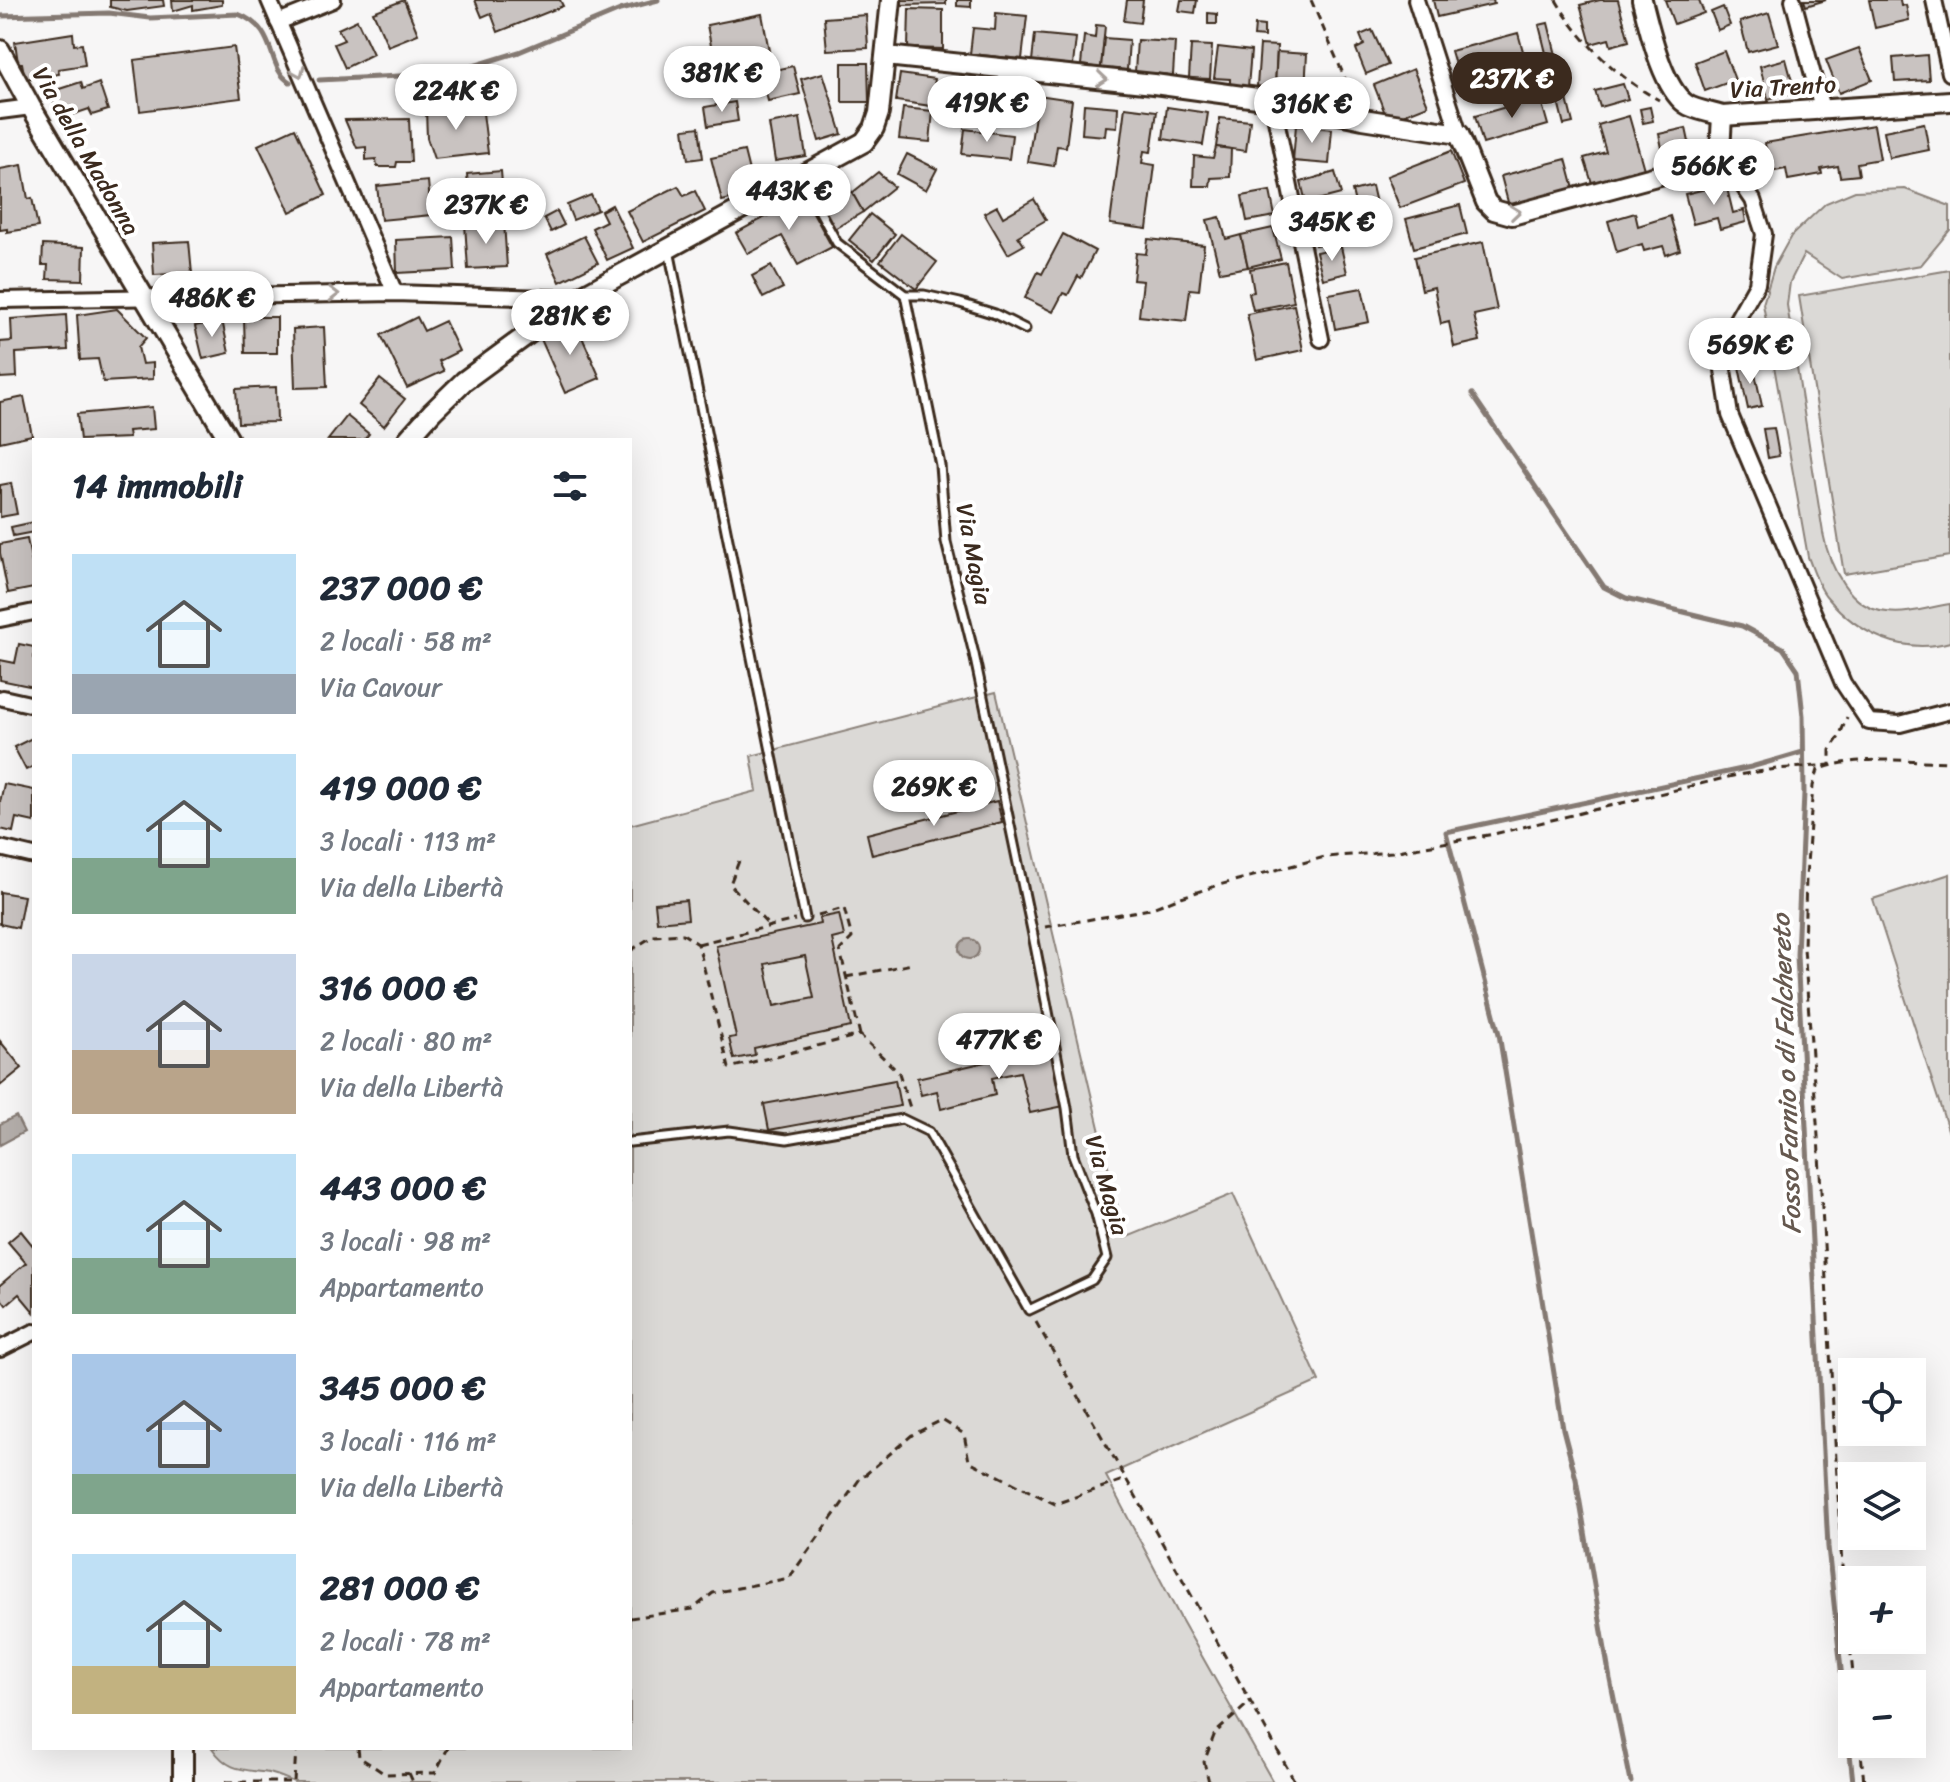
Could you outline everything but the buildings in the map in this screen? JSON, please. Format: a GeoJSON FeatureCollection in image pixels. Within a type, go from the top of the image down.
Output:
{"type":"FeatureCollection","features":[{"type":"Feature","properties":{"kind":"street"},"geometry":{"type":"LineString","coordinates":[[269,0],[395,293]]}},
{"type":"Feature","properties":{"kind":"street"},"geometry":{"type":"LineString","coordinates":[[278,22],[333,0]]}},
{"type":"Feature","properties":{"kind":"street"},"geometry":{"type":"LineString","coordinates":[[409,438],[464,381],[576,299],[864,142],[874,128],[879,113],[891,0]]}},
{"type":"Feature","properties":{"kind":"street"},"geometry":{"type":"LineString","coordinates":[[1416,0],[1459,134],[1486,202],[1494,210],[1512,215],[1712,161],[1720,152]]}},
{"type":"Feature","properties":{"kind":"street"},"geometry":{"type":"LineString","coordinates":[[1642,0],[1658,59],[1673,89],[1686,104]]}},
{"type":"Feature","properties":{"kind":"street"},"geometry":{"type":"LineString","coordinates":[[1793,0],[1822,109]]}},
{"type":"Feature","properties":{"kind":"street"},"geometry":{"type":"LineString","coordinates":[[1934,0],[1950,73]]}},
{"type":"Feature","properties":{"kind":"street","name":"Via della Madonna"},"geometry":{"type":"LineString","coordinates":[[0,50],[228,438]]}},
{"type":"Feature","properties":{"kind":"street"},"geometry":{"type":"LineString","coordinates":[[886,56],[1154,84],[1272,100],[1363,119],[1459,134]]}},
{"type":"Feature","properties":{"kind":"street"},"geometry":{"type":"LineString","coordinates":[[1272,100],[1321,339]]}},
{"type":"Feature","properties":{"kind":"street","name":"Via Trento"},"geometry":{"type":"LineString","coordinates":[[1686,104],[1722,116],[1950,101]]}},
{"type":"Feature","properties":{"kind":"street"},"geometry":{"type":"LineString","coordinates":[[0,111],[31,107]]}},
{"type":"Feature","properties":{"kind":"street"},"geometry":{"type":"LineString","coordinates":[[1722,116],[1720,152],[1753,200],[1764,234],[1757,284],[1736,321],[1721,357],[1730,415],[1843,683],[1869,722],[1900,724],[1950,711]]}},
{"type":"Feature","properties":{"kind":"street"},"geometry":{"type":"LineString","coordinates":[[0,300],[395,293],[576,299]]}},
{"type":"Feature","properties":{"kind":"street"},"geometry":{"type":"LineString","coordinates":[[0,619],[32,612]]}},
{"type":"Feature","properties":{"kind":"street"},"geometry":{"type":"LineString","coordinates":[[3,698],[32,705]]}},
{"type":"Feature","properties":{"kind":"street"},"geometry":{"type":"LineString","coordinates":[[0,848],[32,856]]}},
{"type":"Feature","properties":{"kind":"street"},"geometry":{"type":"LineString","coordinates":[[0,1349],[32,1333]]}},
{"type":"Feature","properties":{"kind":"street"},"geometry":{"type":"LineString","coordinates":[[183,1750],[183,1782]]}},
{"type":"Feature","properties":{"kind":"lane"},"geometry":{"type":"LineString","coordinates":[[801,177],[837,243],[905,295],[924,295],[960,303],[995,314],[1025,329]]}},
{"type":"Feature","properties":{"kind":"lane"},"geometry":{"type":"LineString","coordinates":[[669,249],[805,918]]}},
{"type":"Feature","properties":{"kind":"lane","name":"Via Magia"},"geometry":{"type":"LineString","coordinates":[[905,295],[940,465],[946,542],[974,654],[1032,930],[1067,1108],[1073,1155],[1096,1214],[1107,1258],[1092,1280],[1029,1310]]}},
{"type":"Feature","properties":{"kind":"lane"},"geometry":{"type":"LineString","coordinates":[[632,1142],[729,1131],[787,1139],[902,1119],[929,1132],[1029,1310]]}},
{"type":"Feature","properties":{"kind":"path"},"geometry":{"type":"LineString","coordinates":[[1311,0],[1363,119]]}},
{"type":"Feature","properties":{"kind":"path"},"geometry":{"type":"LineString","coordinates":[[1556,0],[1581,37],[1602,58],[1657,100],[1675,105],[1686,104]]}},
{"type":"Feature","properties":{"kind":"path"},"geometry":{"type":"LineString","coordinates":[[1830,765],[1830,750],[1846,722],[1850,693]]}},
{"type":"Feature","properties":{"kind":"path"},"geometry":{"type":"LineString","coordinates":[[1032,930],[1150,909],[1205,890],[1325,857],[1392,852],[1494,834],[1737,775],[1888,760],[1950,762]]}},
{"type":"Feature","properties":{"kind":"path"},"geometry":{"type":"LineString","coordinates":[[1830,765],[1818,770],[1813,786],[1804,948],[1818,1136],[1842,1567],[1853,1670]]}},
{"type":"Feature","properties":{"kind":"path"},"geometry":{"type":"LineString","coordinates":[[739,861],[730,884],[770,927]]}},
{"type":"Feature","properties":{"kind":"path"},"geometry":{"type":"LineString","coordinates":[[698,944],[844,908],[852,938],[840,950],[860,1035],[899,1073],[916,1126]]}},
{"type":"Feature","properties":{"kind":"path"},"geometry":{"type":"LineString","coordinates":[[632,950],[653,936],[683,934],[698,944],[729,1068],[860,1035]]}},
{"type":"Feature","properties":{"kind":"path"},"geometry":{"type":"LineString","coordinates":[[846,977],[912,964]]}},
{"type":"Feature","properties":{"kind":"path"},"geometry":{"type":"LineString","coordinates":[[1029,1310],[1295,1782]]}},
{"type":"Feature","properties":{"kind":"path"},"geometry":{"type":"LineString","coordinates":[[632,1618],[693,1609],[713,1593],[789,1578],[859,1480],[912,1435],[942,1420],[964,1434],[969,1461],[1055,1504],[1126,1479]]}},
{"type":"Feature","properties":{"kind":"path"},"geometry":{"type":"LineString","coordinates":[[1209,1782],[1204,1762],[1215,1733],[1250,1702]]}},
{"type":"Feature","properties":{"kind":"path"},"geometry":{"type":"LineString","coordinates":[[225,1782],[294,1782],[295,1750]]}},
{"type":"Feature","properties":{"kind":"path"},"geometry":{"type":"LineString","coordinates":[[358,1750],[359,1757],[385,1774],[435,1773],[447,1750]]}},
{"type":"Feature","properties":{"kind":"path"},"geometry":{"type":"LineString","coordinates":[[1861,1758],[1864,1782]]}},
{"type":"Feature","properties":{"kind":"path"},"geometry":{"type":"LineString","coordinates":[[409,1773],[413,1782]]}},
{"type":"Feature","properties":{"kind":"shaded area"},"geometry":{"type":"Polygon","coordinates":[[[1905,189],[1950,206],[1950,230],[1921,265],[1842,279],[1804,254],[1790,282],[1787,305],[1823,533],[1830,558],[1852,594],[1874,609],[1902,612],[1950,604],[1950,642],[1915,646],[1867,631],[1839,610],[1818,583],[1808,557],[1763,304],[1774,267],[1791,236],[1826,203],[1855,191],[1905,189]]]}},
{"type":"Feature","properties":{"kind":"shaded area"},"geometry":{"type":"Polygon","coordinates":[[[1950,270],[1950,556],[1844,574],[1799,296],[1950,270]]]}},
{"type":"Feature","properties":{"kind":"shaded area"},"geometry":{"type":"Polygon","coordinates":[[[996,692],[1125,1238],[1233,1194],[1319,1381],[1106,1476],[1181,1619],[1273,1782],[294,1782],[269,1773],[237,1768],[214,1750],[632,1750],[632,824],[757,791],[751,756],[996,692]]]}},
{"type":"Feature","properties":{"kind":"shaded area"},"geometry":{"type":"Polygon","coordinates":[[[1950,874],[1950,1136],[1873,899],[1950,874]]]}},
{"type":"Feature","properties":{"kind":"shaded area"},"geometry":{"type":"Polygon","coordinates":[[[965,939],[973,939],[979,949],[973,959],[965,959],[959,953],[959,945],[965,939]]]}},
{"type":"Feature","properties":{"kind":"shaded area"},"geometry":{"type":"Polygon","coordinates":[[[16,1116],[24,1132],[0,1145],[0,1124],[16,1116]]]}},
{"type":"Feature","properties":{"kind":"waterway","name":"Fosso Farnio o di Falchereto"},"geometry":{"type":"LineString","coordinates":[[319,80],[439,74],[464,69],[519,52],[620,10],[658,0]]}},
{"type":"Feature","properties":{"kind":"waterway","name":"Fosso Farnio o di Falchereto"},"geometry":{"type":"LineString","coordinates":[[0,16],[109,13],[150,18],[238,14],[260,29],[278,68],[290,82]]}},
{"type":"Feature","properties":{"kind":"waterway","name":"Fosso Farnio o di Falchereto"},"geometry":{"type":"LineString","coordinates":[[1472,394],[1604,587],[1626,598],[1742,626],[1783,648],[1798,670],[1803,716],[1804,793],[1797,955],[1828,1547],[1853,1782]]}},
{"type":"Feature","properties":{"kind":"waterway"},"geometry":{"type":"LineString","coordinates":[[1631,1782],[1576,1479],[1563,1429],[1499,1034],[1446,832],[1751,767],[1803,752]]}}]}
